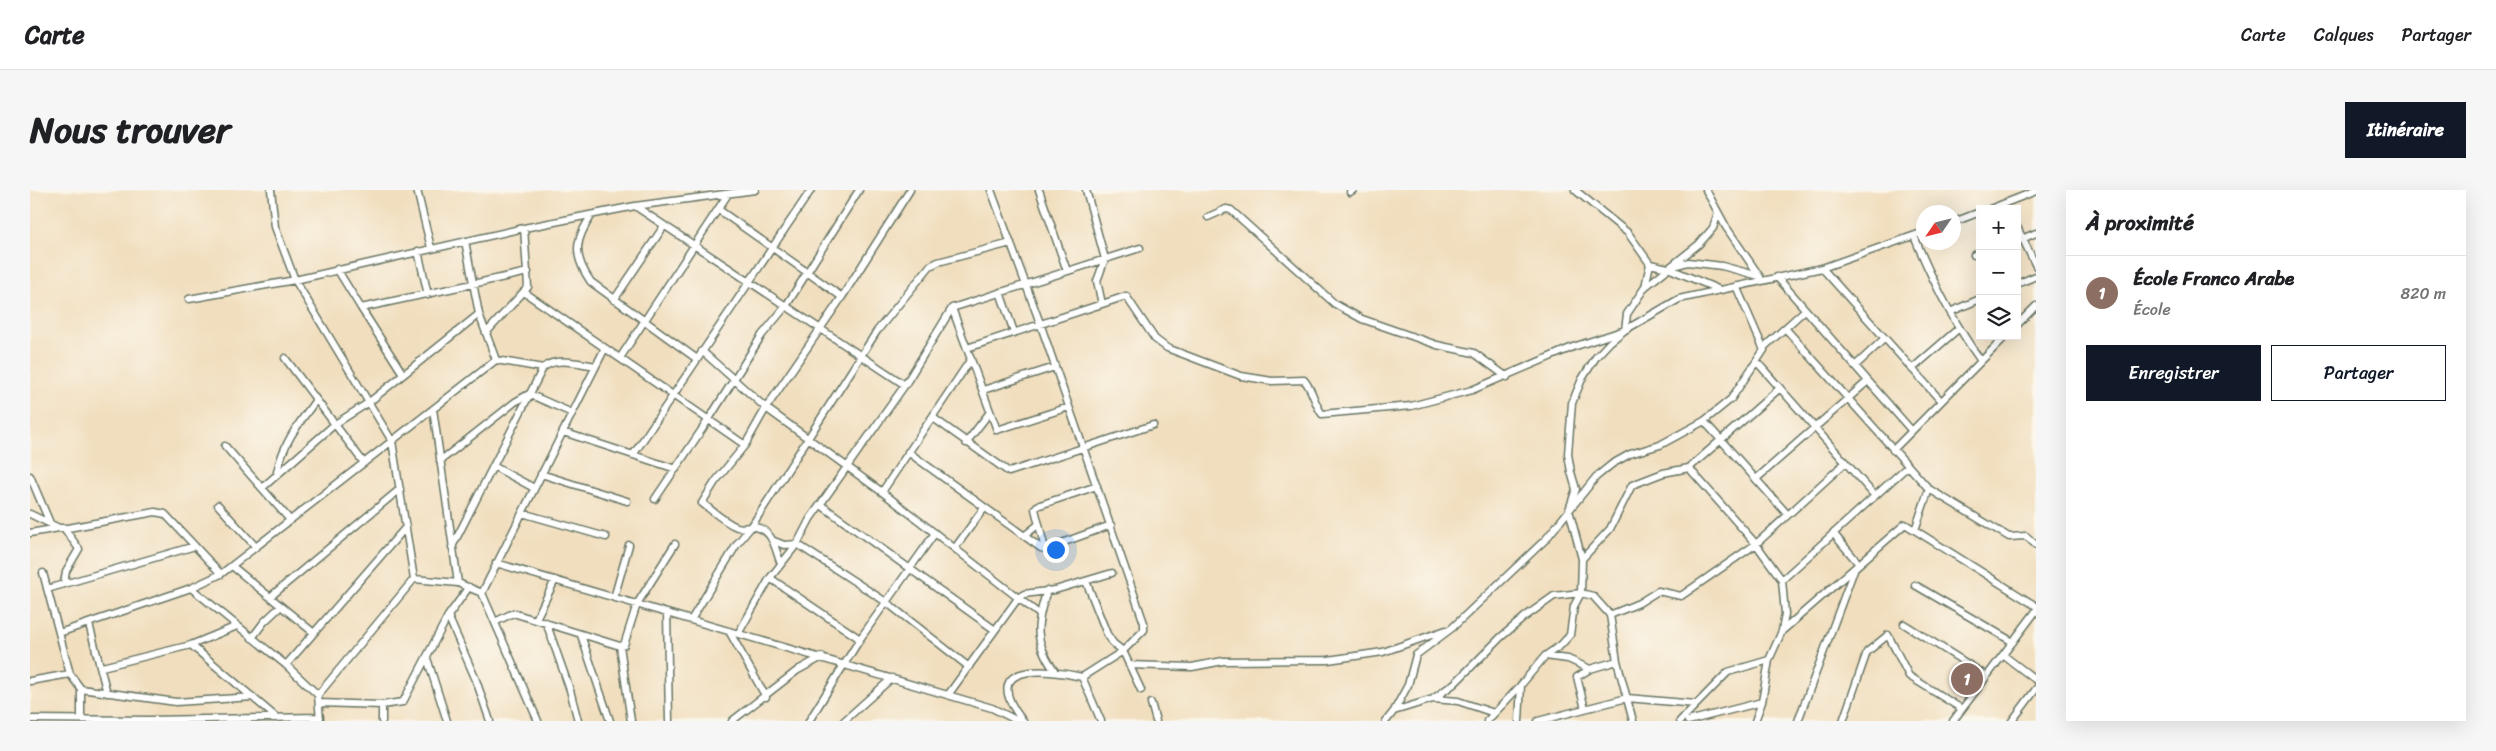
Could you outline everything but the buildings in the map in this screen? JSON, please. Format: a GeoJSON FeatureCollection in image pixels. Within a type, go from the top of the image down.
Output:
{"type":"FeatureCollection","features":[{"type":"Feature","properties":{"kind":"street"},"geometry":{"type":"LineString","coordinates":[[272,190],[275,227],[295,280],[392,441],[414,579],[318,695]]}},
{"type":"Feature","properties":{"kind":"street"},"geometry":{"type":"LineString","coordinates":[[417,190],[431,248]]}},
{"type":"Feature","properties":{"kind":"street"},"geometry":{"type":"LineString","coordinates":[[190,299],[295,280],[431,248],[635,206],[718,193],[728,194],[754,190]]}},
{"type":"Feature","properties":{"kind":"street"},"geometry":{"type":"LineString","coordinates":[[633,455],[811,190]]}},
{"type":"Feature","properties":{"kind":"street"},"geometry":{"type":"LineString","coordinates":[[655,499],[710,419],[762,335],[786,306],[859,190]]}},
{"type":"Feature","properties":{"kind":"street"},"geometry":{"type":"LineString","coordinates":[[910,190],[842,297],[766,408],[745,444],[714,482],[702,503],[730,524],[740,528],[752,527],[763,530],[774,541],[784,545],[797,544],[886,602],[969,666]]}},
{"type":"Feature","properties":{"kind":"street"},"geometry":{"type":"LineString","coordinates":[[990,190],[1040,323],[1144,623],[1144,630],[1123,651],[1082,677],[1054,670],[1016,674],[1010,680],[1008,690],[1011,706],[1023,721]]}},
{"type":"Feature","properties":{"kind":"street"},"geometry":{"type":"LineString","coordinates":[[1039,190],[1067,271]]}},
{"type":"Feature","properties":{"kind":"street"},"geometry":{"type":"LineString","coordinates":[[1086,190],[1105,259],[1097,281],[1102,304]]}},
{"type":"Feature","properties":{"kind":"street"},"geometry":{"type":"LineString","coordinates":[[1574,190],[1628,233],[1650,264],[1668,268],[1721,290]]}},
{"type":"Feature","properties":{"kind":"street"},"geometry":{"type":"LineString","coordinates":[[1706,190],[1718,213],[1761,278]]}},
{"type":"Feature","properties":{"kind":"street"},"geometry":{"type":"LineString","coordinates":[[2009,205],[2036,190]]}},
{"type":"Feature","properties":{"kind":"street"},"geometry":{"type":"LineString","coordinates":[[620,358],[728,194]]}},
{"type":"Feature","properties":{"kind":"street"},"geometry":{"type":"LineString","coordinates":[[635,206],[904,385]]}},
{"type":"Feature","properties":{"kind":"street"},"geometry":{"type":"LineString","coordinates":[[1208,217],[1226,209],[1231,210],[1335,304],[1362,319],[1437,345],[1474,353],[1507,377]]}},
{"type":"Feature","properties":{"kind":"street"},"geometry":{"type":"LineString","coordinates":[[719,210],[842,297]]}},
{"type":"Feature","properties":{"kind":"street"},"geometry":{"type":"LineString","coordinates":[[1625,330],[1627,314],[1645,287],[1699,244],[1713,228],[1718,213]]}},
{"type":"Feature","properties":{"kind":"street"},"geometry":{"type":"LineString","coordinates":[[1961,219],[1976,214]]}},
{"type":"Feature","properties":{"kind":"street"},"geometry":{"type":"LineString","coordinates":[[592,215],[580,232],[578,250],[580,267],[591,282],[644,322],[698,359]]}},
{"type":"Feature","properties":{"kind":"street"},"geometry":{"type":"LineString","coordinates":[[614,300],[664,226]]}},
{"type":"Feature","properties":{"kind":"street"},"geometry":{"type":"LineString","coordinates":[[486,333],[528,287],[524,228]]}},
{"type":"Feature","properties":{"kind":"street"},"geometry":{"type":"LineString","coordinates":[[2021,240],[2036,233]]}},
{"type":"Feature","properties":{"kind":"street"},"geometry":{"type":"LineString","coordinates":[[1487,721],[1545,656],[1561,645],[1570,635],[1574,606],[1581,593],[1582,558],[1569,510],[1576,489],[1568,454],[1572,403],[1582,378],[1596,357],[1625,330],[1679,299],[1721,290],[1761,278],[1777,277],[1822,268],[1914,236],[1929,274],[1958,329],[1981,362]]}},
{"type":"Feature","properties":{"kind":"street"},"geometry":{"type":"LineString","coordinates":[[465,241],[479,314],[496,360]]}},
{"type":"Feature","properties":{"kind":"street"},"geometry":{"type":"LineString","coordinates":[[2021,242],[2036,266]]}},
{"type":"Feature","properties":{"kind":"street"},"geometry":{"type":"LineString","coordinates":[[691,620],[737,544],[752,527],[861,356],[878,331],[930,266],[938,262],[1011,243]]}},
{"type":"Feature","properties":{"kind":"street"},"geometry":{"type":"LineString","coordinates":[[738,634],[770,578],[797,544],[846,467],[904,385],[952,308],[1025,283],[1140,248]]}},
{"type":"Feature","properties":{"kind":"street"},"geometry":{"type":"LineString","coordinates":[[418,251],[428,295]]}},
{"type":"Feature","properties":{"kind":"street"},"geometry":{"type":"LineString","coordinates":[[1668,268],[1688,262],[1722,266],[1761,278]]}},
{"type":"Feature","properties":{"kind":"street"},"geometry":{"type":"LineString","coordinates":[[1645,287],[1650,264]]}},
{"type":"Feature","properties":{"kind":"street"},"geometry":{"type":"LineString","coordinates":[[1822,268],[1941,401]]}},
{"type":"Feature","properties":{"kind":"street"},"geometry":{"type":"LineString","coordinates":[[337,269],[403,374]]}},
{"type":"Feature","properties":{"kind":"street"},"geometry":{"type":"LineString","coordinates":[[361,308],[528,272]]}},
{"type":"Feature","properties":{"kind":"street"},"geometry":{"type":"LineString","coordinates":[[2021,282],[2036,276]]}},
{"type":"Feature","properties":{"kind":"street"},"geometry":{"type":"LineString","coordinates":[[1777,277],[1912,431]]}},
{"type":"Feature","properties":{"kind":"street"},"geometry":{"type":"LineString","coordinates":[[1386,721],[1394,711],[1408,685],[1416,654],[1452,628],[1546,539],[1596,476],[1630,454],[1660,444],[1704,421],[1731,399],[1758,362],[1764,350],[1736,286]]}},
{"type":"Feature","properties":{"kind":"street"},"geometry":{"type":"LineString","coordinates":[[524,292],[745,444]]}},
{"type":"Feature","properties":{"kind":"street"},"geometry":{"type":"LineString","coordinates":[[1000,292],[1014,332]]}},
{"type":"Feature","properties":{"kind":"street"},"geometry":{"type":"LineString","coordinates":[[967,348],[1126,296],[1155,339],[1167,348],[1242,376],[1272,382],[1304,380],[1311,388],[1314,404],[1322,414],[1411,406],[1472,390],[1507,377],[1573,347],[1625,330]]}},
{"type":"Feature","properties":{"kind":"street"},"geometry":{"type":"LineString","coordinates":[[1950,312],[1976,302]]}},
{"type":"Feature","properties":{"kind":"street"},"geometry":{"type":"LineString","coordinates":[[2021,321],[2036,306]]}},
{"type":"Feature","properties":{"kind":"street"},"geometry":{"type":"LineString","coordinates":[[952,308],[996,430],[1069,406]]}},
{"type":"Feature","properties":{"kind":"street"},"geometry":{"type":"LineString","coordinates":[[1763,348],[1805,310]]}},
{"type":"Feature","properties":{"kind":"street"},"geometry":{"type":"LineString","coordinates":[[262,488],[335,424],[368,402],[479,314]]}},
{"type":"Feature","properties":{"kind":"street"},"geometry":{"type":"LineString","coordinates":[[1785,328],[1928,489],[2010,537],[2026,536],[2036,545]]}},
{"type":"Feature","properties":{"kind":"street"},"geometry":{"type":"LineString","coordinates":[[1912,369],[1958,329]]}},
{"type":"Feature","properties":{"kind":"street"},"geometry":{"type":"LineString","coordinates":[[1855,366],[1885,338]]}},
{"type":"Feature","properties":{"kind":"street"},"geometry":{"type":"LineString","coordinates":[[1893,450],[2002,340]]}},
{"type":"Feature","properties":{"kind":"street"},"geometry":{"type":"LineString","coordinates":[[482,593],[605,348]]}},
{"type":"Feature","properties":{"kind":"street"},"geometry":{"type":"LineString","coordinates":[[702,351],[766,408],[882,492],[1039,614]]}},
{"type":"Feature","properties":{"kind":"street"},"geometry":{"type":"LineString","coordinates":[[284,358],[364,463]]}},
{"type":"Feature","properties":{"kind":"street"},"geometry":{"type":"LineString","coordinates":[[882,492],[971,359]]}},
{"type":"Feature","properties":{"kind":"street"},"geometry":{"type":"LineString","coordinates":[[59,633],[191,588],[221,574],[496,360],[543,368]]}},
{"type":"Feature","properties":{"kind":"street"},"geometry":{"type":"LineString","coordinates":[[452,547],[543,368],[549,363],[556,362],[596,366]]}},
{"type":"Feature","properties":{"kind":"street"},"geometry":{"type":"LineString","coordinates":[[1758,362],[1875,496]]}},
{"type":"Feature","properties":{"kind":"street"},"geometry":{"type":"LineString","coordinates":[[982,390],[1055,367]]}},
{"type":"Feature","properties":{"kind":"street"},"geometry":{"type":"LineString","coordinates":[[1756,479],[1868,381]]}},
{"type":"Feature","properties":{"kind":"street"},"geometry":{"type":"LineString","coordinates":[[1582,558],[1610,529],[1632,485],[1663,473],[1689,468],[1780,388]]}},
{"type":"Feature","properties":{"kind":"street"},"geometry":{"type":"LineString","coordinates":[[530,394],[572,413]]}},
{"type":"Feature","properties":{"kind":"street"},"geometry":{"type":"LineString","coordinates":[[440,461],[515,402],[530,394]]}},
{"type":"Feature","properties":{"kind":"street"},"geometry":{"type":"LineString","coordinates":[[277,473],[280,456],[290,435],[316,400]]}},
{"type":"Feature","properties":{"kind":"street"},"geometry":{"type":"LineString","coordinates":[[433,409],[458,583]]}},
{"type":"Feature","properties":{"kind":"street"},"geometry":{"type":"LineString","coordinates":[[966,443],[990,412]]}},
{"type":"Feature","properties":{"kind":"street"},"geometry":{"type":"LineString","coordinates":[[932,417],[1009,472],[1153,425]]}},
{"type":"Feature","properties":{"kind":"street"},"geometry":{"type":"LineString","coordinates":[[1704,421],[1788,515]]}},
{"type":"Feature","properties":{"kind":"street"},"geometry":{"type":"LineString","coordinates":[[563,432],[676,469]]}},
{"type":"Feature","properties":{"kind":"street"},"geometry":{"type":"LineString","coordinates":[[225,446],[290,520]]}},
{"type":"Feature","properties":{"kind":"street"},"geometry":{"type":"LineString","coordinates":[[908,452],[1041,548],[1111,525]]}},
{"type":"Feature","properties":{"kind":"street"},"geometry":{"type":"LineString","coordinates":[[1610,615],[1639,603],[1658,591],[1681,596],[1756,544],[1846,463]]}},
{"type":"Feature","properties":{"kind":"street"},"geometry":{"type":"LineString","coordinates":[[493,466],[534,488]]}},
{"type":"Feature","properties":{"kind":"street"},"geometry":{"type":"LineString","coordinates":[[1782,580],[1908,466]]}},
{"type":"Feature","properties":{"kind":"street"},"geometry":{"type":"LineString","coordinates":[[1689,468],[1756,544],[1782,580],[1785,614],[1782,631],[1769,660],[1762,702],[1755,721]]}},
{"type":"Feature","properties":{"kind":"street"},"geometry":{"type":"LineString","coordinates":[[541,474],[627,501]]}},
{"type":"Feature","properties":{"kind":"street"},"geometry":{"type":"LineString","coordinates":[[30,476],[50,523]]}},
{"type":"Feature","properties":{"kind":"street"},"geometry":{"type":"LineString","coordinates":[[1045,548],[1035,509],[1037,506],[1097,486]]}},
{"type":"Feature","properties":{"kind":"street"},"geometry":{"type":"LineString","coordinates":[[270,596],[400,489]]}},
{"type":"Feature","properties":{"kind":"street"},"geometry":{"type":"LineString","coordinates":[[1915,530],[1928,489]]}},
{"type":"Feature","properties":{"kind":"street"},"geometry":{"type":"LineString","coordinates":[[218,505],[256,547]]}},
{"type":"Feature","properties":{"kind":"street"},"geometry":{"type":"LineString","coordinates":[[821,505],[996,630]]}},
{"type":"Feature","properties":{"kind":"street"},"geometry":{"type":"LineString","coordinates":[[955,548],[984,508]]}},
{"type":"Feature","properties":{"kind":"street"},"geometry":{"type":"LineString","coordinates":[[30,533],[155,512],[165,514],[221,574]]}},
{"type":"Feature","properties":{"kind":"street"},"geometry":{"type":"LineString","coordinates":[[522,513],[606,537]]}},
{"type":"Feature","properties":{"kind":"street"},"geometry":{"type":"LineString","coordinates":[[30,514],[62,528],[79,549],[66,571],[64,584]]}},
{"type":"Feature","properties":{"kind":"street"},"geometry":{"type":"LineString","coordinates":[[1024,536],[1039,524]]}},
{"type":"Feature","properties":{"kind":"street"},"geometry":{"type":"LineString","coordinates":[[1782,631],[1906,524],[2036,606]]}},
{"type":"Feature","properties":{"kind":"street"},"geometry":{"type":"LineString","coordinates":[[286,666],[406,527]]}},
{"type":"Feature","properties":{"kind":"street"},"geometry":{"type":"LineString","coordinates":[[809,721],[860,639],[935,533]]}},
{"type":"Feature","properties":{"kind":"street"},"geometry":{"type":"LineString","coordinates":[[1833,533],[1857,566]]}},
{"type":"Feature","properties":{"kind":"street"},"geometry":{"type":"LineString","coordinates":[[774,541],[781,564]]}},
{"type":"Feature","properties":{"kind":"street"},"geometry":{"type":"LineString","coordinates":[[495,622],[513,613],[620,646],[627,642],[637,604],[675,544]]}},
{"type":"Feature","properties":{"kind":"street"},"geometry":{"type":"LineString","coordinates":[[614,598],[629,545]]}},
{"type":"Feature","properties":{"kind":"street"},"geometry":{"type":"LineString","coordinates":[[47,589],[195,546]]}},
{"type":"Feature","properties":{"kind":"street"},"geometry":{"type":"LineString","coordinates":[[496,563],[992,708],[1018,721]]}},
{"type":"Feature","properties":{"kind":"street"},"geometry":{"type":"LineString","coordinates":[[232,566],[314,633]]}},
{"type":"Feature","properties":{"kind":"street"},"geometry":{"type":"LineString","coordinates":[[1798,721],[1857,566]]}},
{"type":"Feature","properties":{"kind":"street"},"geometry":{"type":"LineString","coordinates":[[42,573],[70,674],[81,689],[79,719]]}},
{"type":"Feature","properties":{"kind":"street"},"geometry":{"type":"LineString","coordinates":[[948,695],[1019,597],[1024,594],[1112,573]]}},
{"type":"Feature","properties":{"kind":"street"},"geometry":{"type":"LineString","coordinates":[[770,578],[860,639]]}},
{"type":"Feature","properties":{"kind":"street"},"geometry":{"type":"LineString","coordinates":[[414,579],[458,583],[482,593],[538,721]]}},
{"type":"Feature","properties":{"kind":"street"},"geometry":{"type":"LineString","coordinates":[[536,619],[555,580]]}},
{"type":"Feature","properties":{"kind":"street"},"geometry":{"type":"LineString","coordinates":[[1086,580],[1107,634],[1113,643],[1123,651],[1141,690]]}},
{"type":"Feature","properties":{"kind":"street"},"geometry":{"type":"LineString","coordinates":[[1915,585],[2013,642]]}},
{"type":"Feature","properties":{"kind":"street"},"geometry":{"type":"LineString","coordinates":[[320,703],[382,705],[403,702],[448,616],[469,587]]}},
{"type":"Feature","properties":{"kind":"street"},"geometry":{"type":"LineString","coordinates":[[30,719],[320,719],[318,695],[286,666],[191,588]]}},
{"type":"Feature","properties":{"kind":"street"},"geometry":{"type":"LineString","coordinates":[[1047,590],[1039,614],[1037,635],[1040,648],[1054,670]]}},
{"type":"Feature","properties":{"kind":"street"},"geometry":{"type":"LineString","coordinates":[[1394,711],[1433,699],[1456,682],[1526,616],[1554,596],[1581,593],[1593,596],[1610,615],[1617,662],[1633,721]]}},
{"type":"Feature","properties":{"kind":"street"},"geometry":{"type":"LineString","coordinates":[[252,638],[281,606]]}},
{"type":"Feature","properties":{"kind":"street"},"geometry":{"type":"LineString","coordinates":[[1953,721],[2036,611]]}},
{"type":"Feature","properties":{"kind":"street"},"geometry":{"type":"LineString","coordinates":[[667,613],[669,721]]}},
{"type":"Feature","properties":{"kind":"street"},"geometry":{"type":"LineString","coordinates":[[448,616],[476,680],[490,721]]}},
{"type":"Feature","properties":{"kind":"street"},"geometry":{"type":"LineString","coordinates":[[546,622],[570,690],[578,721]]}},
{"type":"Feature","properties":{"kind":"street"},"geometry":{"type":"LineString","coordinates":[[90,624],[107,693]]}},
{"type":"Feature","properties":{"kind":"street"},"geometry":{"type":"LineString","coordinates":[[1904,624],[1987,676]]}},
{"type":"Feature","properties":{"kind":"street"},"geometry":{"type":"LineString","coordinates":[[102,667],[191,645],[237,626]]}},
{"type":"Feature","properties":{"kind":"street"},"geometry":{"type":"LineString","coordinates":[[1129,665],[1192,667],[1223,661],[1328,660],[1383,652],[1452,628]]}},
{"type":"Feature","properties":{"kind":"street"},"geometry":{"type":"LineString","coordinates":[[730,631],[766,697]]}},
{"type":"Feature","properties":{"kind":"street"},"geometry":{"type":"LineString","coordinates":[[582,635],[610,721]]}},
{"type":"Feature","properties":{"kind":"street"},"geometry":{"type":"LineString","coordinates":[[1843,721],[1867,652],[1888,635],[1908,676],[1962,709]]}},
{"type":"Feature","properties":{"kind":"street"},"geometry":{"type":"LineString","coordinates":[[191,645],[277,718]]}},
{"type":"Feature","properties":{"kind":"street"},"geometry":{"type":"LineString","coordinates":[[620,646],[631,721]]}},
{"type":"Feature","properties":{"kind":"street"},"geometry":{"type":"LineString","coordinates":[[2003,655],[2036,680]]}},
{"type":"Feature","properties":{"kind":"street"},"geometry":{"type":"LineString","coordinates":[[1545,656],[1568,659],[1590,669]]}},
{"type":"Feature","properties":{"kind":"street"},"geometry":{"type":"LineString","coordinates":[[732,721],[766,697],[798,670],[822,657]]}},
{"type":"Feature","properties":{"kind":"street"},"geometry":{"type":"LineString","coordinates":[[427,658],[447,721]]}},
{"type":"Feature","properties":{"kind":"street"},"geometry":{"type":"LineString","coordinates":[[1680,721],[1728,672],[1769,660]]}},
{"type":"Feature","properties":{"kind":"street"},"geometry":{"type":"LineString","coordinates":[[1585,709],[1577,677],[1590,669],[1617,662]]}},
{"type":"Feature","properties":{"kind":"street"},"geometry":{"type":"LineString","coordinates":[[30,681],[70,674]]}},
{"type":"Feature","properties":{"kind":"street"},"geometry":{"type":"LineString","coordinates":[[1082,677],[1101,721]]}},
{"type":"Feature","properties":{"kind":"street"},"geometry":{"type":"LineString","coordinates":[[844,721],[892,678]]}},
{"type":"Feature","properties":{"kind":"street"},"geometry":{"type":"LineString","coordinates":[[1519,721],[1521,685]]}},
{"type":"Feature","properties":{"kind":"street"},"geometry":{"type":"LineString","coordinates":[[81,689],[176,702],[253,698]]}},
{"type":"Feature","properties":{"kind":"street"},"geometry":{"type":"LineString","coordinates":[[2012,721],[2036,689]]}},
{"type":"Feature","properties":{"kind":"street"},"geometry":{"type":"LineString","coordinates":[[1538,721],[1627,698],[1696,704]]}},
{"type":"Feature","properties":{"kind":"street"},"geometry":{"type":"LineString","coordinates":[[1433,699],[1458,701],[1494,714]]}},
{"type":"Feature","properties":{"kind":"street"},"geometry":{"type":"LineString","coordinates":[[1688,721],[1762,702]]}},
{"type":"Feature","properties":{"kind":"street"},"geometry":{"type":"LineString","coordinates":[[1151,703],[1156,721]]}},
{"type":"Feature","properties":{"kind":"street"},"geometry":{"type":"LineString","coordinates":[[382,705],[382,721]]}},
{"type":"Feature","properties":{"kind":"place","name":"École Franco Arabe"},"geometry":{"type":"Point","coordinates":[1967,679]}}]}
